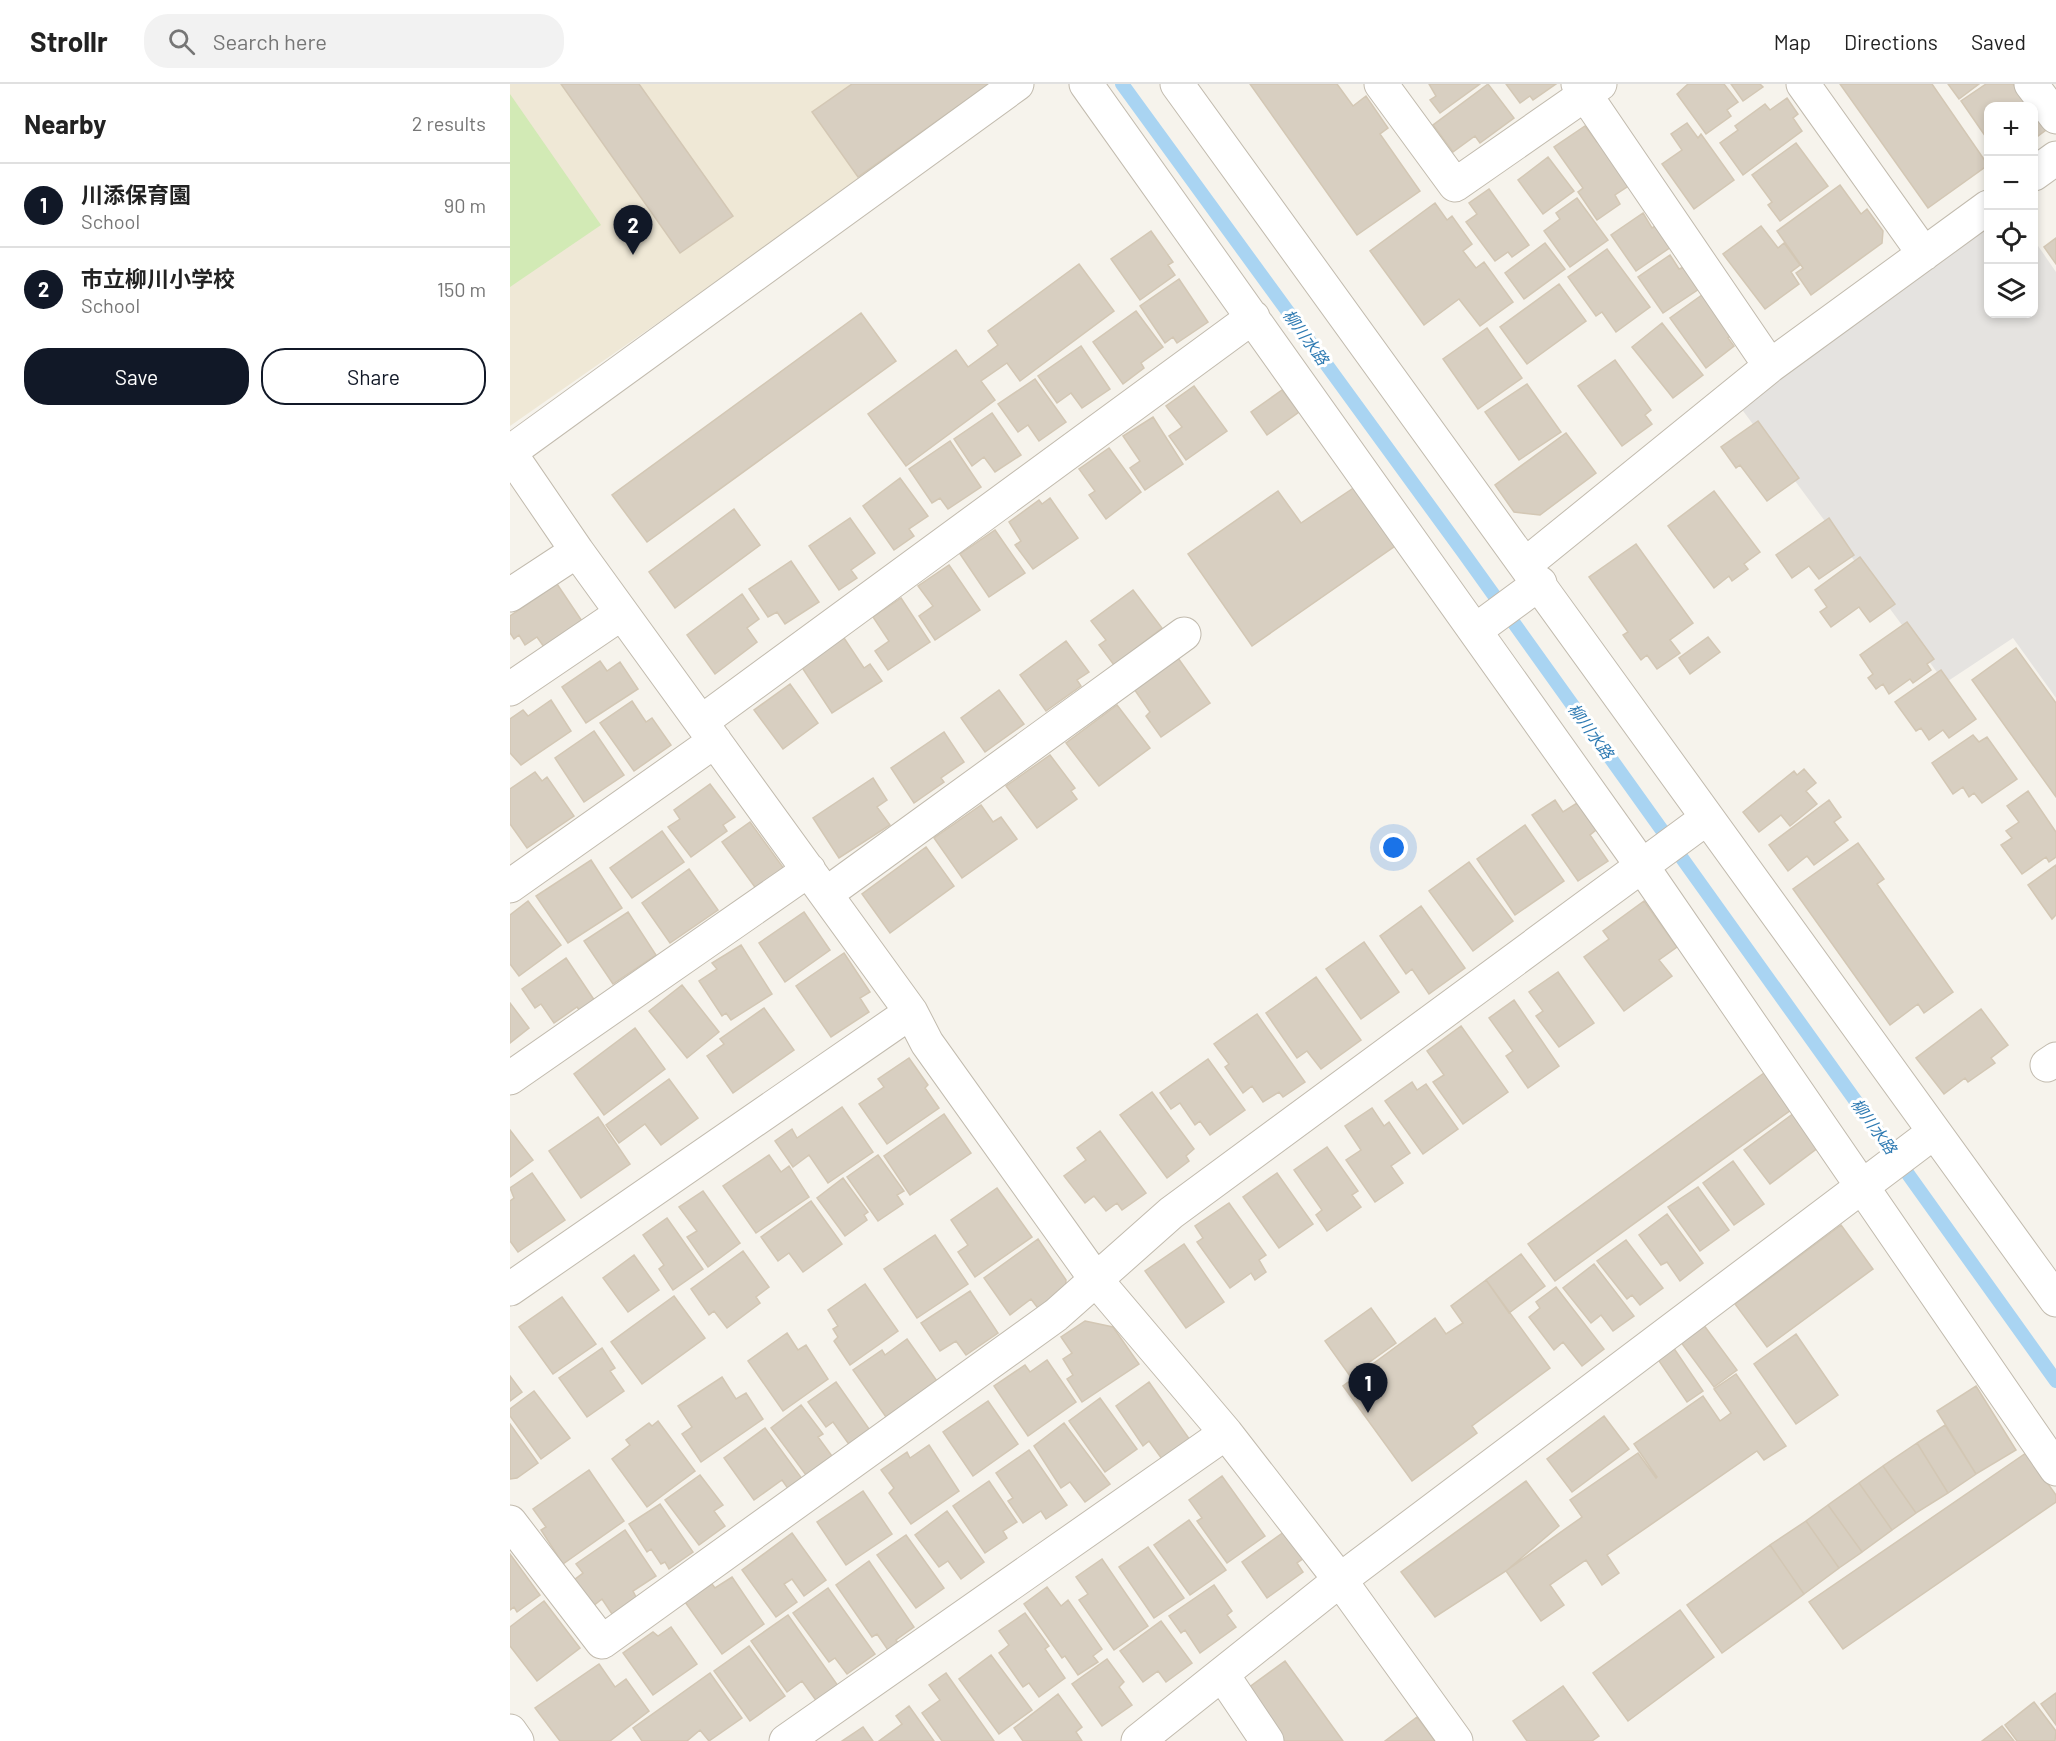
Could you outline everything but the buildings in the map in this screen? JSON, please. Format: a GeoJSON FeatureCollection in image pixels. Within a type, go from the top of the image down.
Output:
{"type":"FeatureCollection","features":[{"type":"Feature","properties":{"kind":"street"},"geometry":{"type":"LineString","coordinates":[[1017,84],[510,452],[577,551],[911,1012],[927,1043],[1097,1281],[1226,1432],[1340,1580],[1456,1741]]}},
{"type":"Feature","properties":{"kind":"street"},"geometry":{"type":"LineString","coordinates":[[1086,84],[1642,866],[1860,1187],[2056,1469]]}},
{"type":"Feature","properties":{"kind":"street"},"geometry":{"type":"LineString","coordinates":[[1177,84],[1533,573],[1707,818],[2056,1300]]}},
{"type":"Feature","properties":{"kind":"street"},"geometry":{"type":"LineString","coordinates":[[1381,84],[1455,186],[1587,88],[1770,366]]}},
{"type":"Feature","properties":{"kind":"street"},"geometry":{"type":"LineString","coordinates":[[1803,84],[1924,254]]}},
{"type":"Feature","properties":{"kind":"street"},"geometry":{"type":"LineString","coordinates":[[2031,84],[2056,117]]}},
{"type":"Feature","properties":{"kind":"street"},"geometry":{"type":"LineString","coordinates":[[2038,171],[2056,158]]}},
{"type":"Feature","properties":{"kind":"street"},"geometry":{"type":"LineString","coordinates":[[1476,630],[1533,573],[1770,366],[1985,210]]}},
{"type":"Feature","properties":{"kind":"street"},"geometry":{"type":"LineString","coordinates":[[510,886],[708,732],[1253,318]]}},
{"type":"Feature","properties":{"kind":"street"},"geometry":{"type":"LineString","coordinates":[[510,595],[577,551]]}},
{"type":"Feature","properties":{"kind":"street"},"geometry":{"type":"LineString","coordinates":[[510,689],[622,613]]}},
{"type":"Feature","properties":{"kind":"street"},"geometry":{"type":"LineString","coordinates":[[510,1078],[817,882],[1184,634]]}},
{"type":"Feature","properties":{"kind":"street"},"geometry":{"type":"LineString","coordinates":[[510,1521],[602,1642],[1056,1315],[1171,1213],[1707,818]]}},
{"type":"Feature","properties":{"kind":"street"},"geometry":{"type":"LineString","coordinates":[[510,1289],[911,1012]]}},
{"type":"Feature","properties":{"kind":"street"},"geometry":{"type":"LineString","coordinates":[[1138,1741],[1340,1580],[1934,1133]]}},
{"type":"Feature","properties":{"kind":"street"},"geometry":{"type":"LineString","coordinates":[[786,1741],[1226,1432]]}},
{"type":"Feature","properties":{"kind":"street"},"geometry":{"type":"LineString","coordinates":[[1222,1674],[1267,1741]]}},
{"type":"Feature","properties":{"kind":"street"},"geometry":{"type":"LineString","coordinates":[[510,1731],[517,1741]]}},
{"type":"Feature","properties":{"kind":"shaded area"},"geometry":{"type":"Polygon","coordinates":[[[510,84],[1000,84],[510,426],[510,84]]]}},
{"type":"Feature","properties":{"kind":"shaded area"},"geometry":{"type":"Polygon","coordinates":[[[1984,210],[1984,318],[2038,318],[2038,246],[2056,272],[2056,698],[2013,638],[1945,683],[1732,396],[1984,210]]]}},
{"type":"Feature","properties":{"kind":"green space"},"geometry":{"type":"Polygon","coordinates":[[[510,94],[601,225],[510,287],[510,94]]]}},
{"type":"Feature","properties":{"kind":"waterway","name":"柳川水路"},"geometry":{"type":"LineString","coordinates":[[1122,84],[1463,552],[2056,1381]]}},
{"type":"Feature","properties":{"kind":"place","name":"市立柳川小学校"},"geometry":{"type":"Point","coordinates":[633,255]}},
{"type":"Feature","properties":{"kind":"place","name":"川添保育園"},"geometry":{"type":"Point","coordinates":[1368,1413]}}]}
